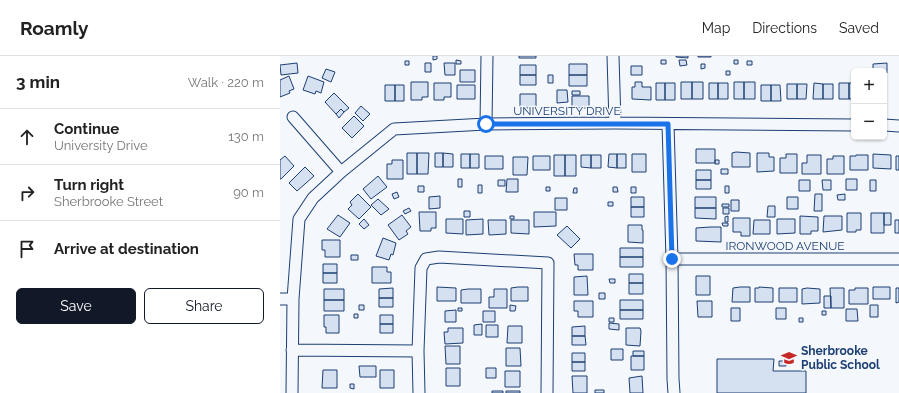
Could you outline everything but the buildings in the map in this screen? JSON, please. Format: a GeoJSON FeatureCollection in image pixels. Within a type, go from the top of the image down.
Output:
{"type":"FeatureCollection","features":[{"type":"Feature","properties":{"kind":"street"},"geometry":{"type":"LineString","coordinates":[[486,124],[487,56]]}},
{"type":"Feature","properties":{"kind":"street"},"geometry":{"type":"LineString","coordinates":[[613,56],[615,124]]}},
{"type":"Feature","properties":{"kind":"street"},"geometry":{"type":"LineString","coordinates":[[293,117],[341,172]]}},
{"type":"Feature","properties":{"kind":"street","name":"UNIVERSITY DRIVE"},"geometry":{"type":"LineString","coordinates":[[292,393],[293,299],[299,218],[313,198],[341,172],[394,129],[486,124],[851,125]]}},
{"type":"Feature","properties":{"kind":"street"},"geometry":{"type":"LineString","coordinates":[[668,124],[674,393]]}},
{"type":"Feature","properties":{"kind":"street"},"geometry":{"type":"LineString","coordinates":[[887,125],[899,126]]}},
{"type":"Feature","properties":{"kind":"street"},"geometry":{"type":"LineString","coordinates":[[419,393],[418,351],[421,268],[426,259],[439,257],[548,262],[547,393]]}},
{"type":"Feature","properties":{"kind":"street","name":"IRONWOOD AVENUE"},"geometry":{"type":"LineString","coordinates":[[672,259],[899,259]]}},
{"type":"Feature","properties":{"kind":"street"},"geometry":{"type":"LineString","coordinates":[[280,299],[293,299]]}},
{"type":"Feature","properties":{"kind":"street"},"geometry":{"type":"LineString","coordinates":[[292,350],[418,351]]}},
{"type":"Feature","properties":{"kind":"place","name":"Sherbrooke Public School"},"geometry":{"type":"Point","coordinates":[789,358]}},
{"type":"Feature","properties":{"kind":"route"},"geometry":{"type":"LineString","coordinates":[[486,124],[668,124],[672,259]]}}]}
